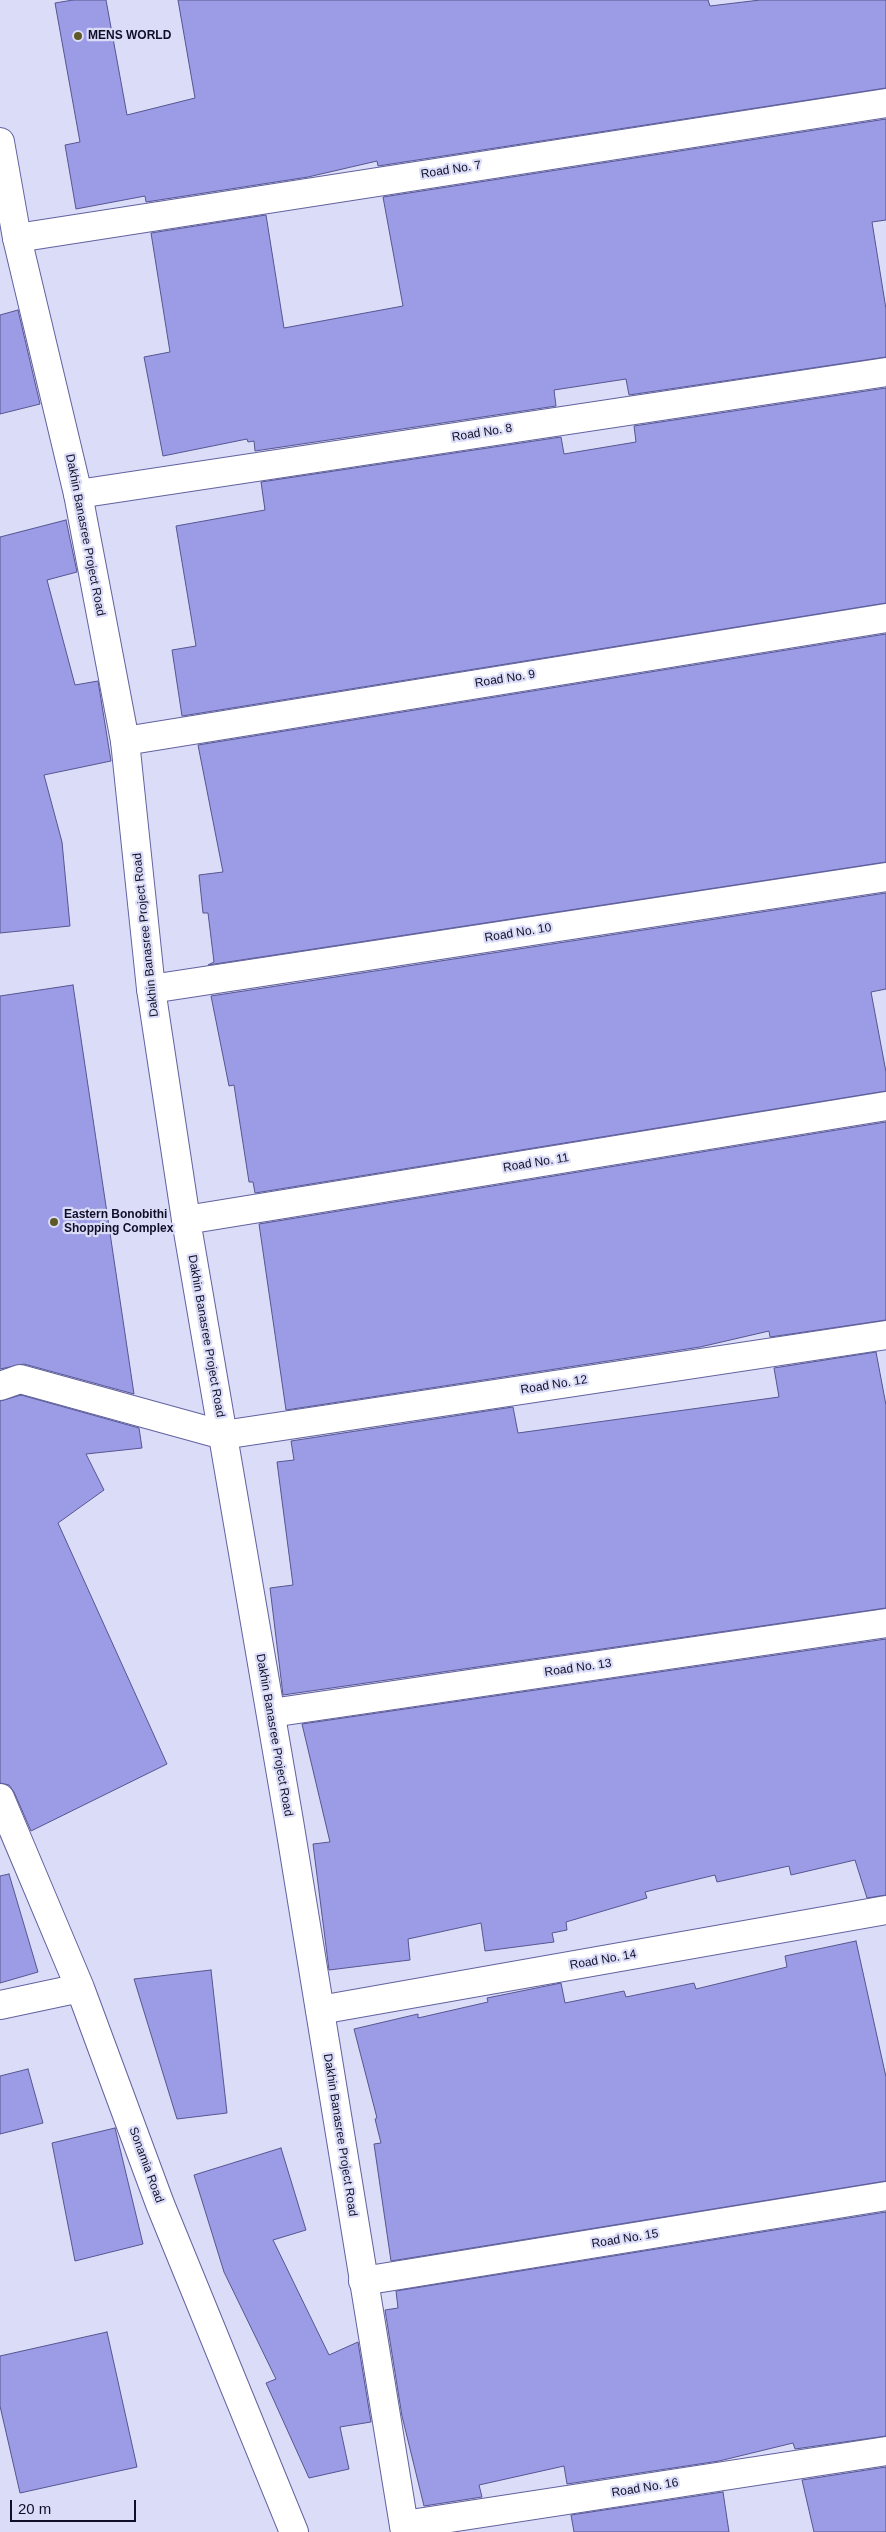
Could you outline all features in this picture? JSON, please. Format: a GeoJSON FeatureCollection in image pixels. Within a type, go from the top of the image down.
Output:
{"type":"FeatureCollection","features":[{"type":"Feature","properties":{"kind":"street","name":"Road No. 7"},"geometry":{"type":"LineString","coordinates":[[16,238],[886,103]]}},
{"type":"Feature","properties":{"kind":"street","name":"Dakhin Banasree Project Road"},"geometry":{"type":"LineString","coordinates":[[0,142],[16,238],[78,494],[125,741],[151,989],[186,1220],[271,1713],[405,2529]]}},
{"type":"Feature","properties":{"kind":"street","name":"Road No. 8"},"geometry":{"type":"LineString","coordinates":[[78,494],[886,372]]}},
{"type":"Feature","properties":{"kind":"street","name":"Road No. 9"},"geometry":{"type":"LineString","coordinates":[[125,741],[886,618]]}},
{"type":"Feature","properties":{"kind":"street","name":"Road No. 10"},"geometry":{"type":"LineString","coordinates":[[151,989],[886,878]]}},
{"type":"Feature","properties":{"kind":"street","name":"Road No. 11"},"geometry":{"type":"LineString","coordinates":[[186,1220],[886,1106]]}},
{"type":"Feature","properties":{"kind":"street","name":"Road No. 12"},"geometry":{"type":"LineString","coordinates":[[223,1435],[886,1335]]}},
{"type":"Feature","properties":{"kind":"street"},"geometry":{"type":"LineString","coordinates":[[0,1386],[20,1379],[223,1435]]}},
{"type":"Feature","properties":{"kind":"street","name":"Road No. 13"},"geometry":{"type":"LineString","coordinates":[[271,1713],[886,1623]]}},
{"type":"Feature","properties":{"kind":"street","name":"Sonamia Road"},"geometry":{"type":"LineString","coordinates":[[0,1798],[80,1988],[160,2204],[294,2532]]}},
{"type":"Feature","properties":{"kind":"street","name":"Road No. 14"},"geometry":{"type":"LineString","coordinates":[[320,2010],[886,1910]]}},
{"type":"Feature","properties":{"kind":"street"},"geometry":{"type":"LineString","coordinates":[[0,2006],[80,1988]]}},
{"type":"Feature","properties":{"kind":"street","name":"Road No. 15"},"geometry":{"type":"LineString","coordinates":[[363,2281],[886,2196]]}},
{"type":"Feature","properties":{"kind":"street","name":"Road No. 16"},"geometry":{"type":"LineString","coordinates":[[405,2529],[886,2451]]}},
{"type":"Feature","properties":{"kind":"building"},"geometry":{"type":"Polygon","coordinates":[[[73,0],[106,0],[127,115],[195,98],[178,0],[708,0],[710,6],[760,0],[886,0],[886,88],[378,166],[377,161],[308,177],[146,202],[145,196],[76,209],[65,145],[80,142],[55,3],[73,0]]]}},
{"type":"Feature","properties":{"kind":"building"},"geometry":{"type":"Polygon","coordinates":[[[886,119],[886,220],[872,222],[886,309],[886,357],[629,395],[626,379],[554,390],[556,406],[255,451],[254,441],[248,442],[247,439],[163,456],[144,357],[170,352],[151,233],[266,215],[284,328],[403,306],[383,197],[886,119]]]}},
{"type":"Feature","properties":{"kind":"building"},"geometry":{"type":"Polygon","coordinates":[[[18,310],[40,404],[0,414],[0,315],[18,310]]]}},
{"type":"Feature","properties":{"kind":"building"},"geometry":{"type":"Polygon","coordinates":[[[886,388],[886,603],[182,716],[172,650],[196,646],[176,526],[265,510],[261,482],[561,437],[564,454],[636,442],[634,426],[886,388]]]}},
{"type":"Feature","properties":{"kind":"building"},"geometry":{"type":"Polygon","coordinates":[[[66,520],[77,572],[47,580],[75,685],[98,681],[111,761],[44,775],[62,842],[70,926],[0,933],[0,537],[66,520]]]}},
{"type":"Feature","properties":{"kind":"building"},"geometry":{"type":"Polygon","coordinates":[[[886,634],[886,862],[208,965],[214,962],[208,913],[203,913],[199,875],[223,872],[198,745],[886,634]]]}},
{"type":"Feature","properties":{"kind":"building"},"geometry":{"type":"Polygon","coordinates":[[[886,893],[886,989],[871,992],[886,1072],[886,1091],[255,1193],[253,1182],[249,1182],[234,1085],[229,1086],[211,996],[886,893]]]}},
{"type":"Feature","properties":{"kind":"building"},"geometry":{"type":"Polygon","coordinates":[[[73,985],[134,1394],[24,1364],[0,1369],[0,996],[73,985]]]}},
{"type":"Feature","properties":{"kind":"building"},"geometry":{"type":"Polygon","coordinates":[[[886,1122],[886,1320],[770,1337],[769,1331],[700,1347],[286,1410],[259,1224],[886,1122]]]}},
{"type":"Feature","properties":{"kind":"building"},"geometry":{"type":"Polygon","coordinates":[[[876,1352],[886,1405],[886,1608],[283,1695],[270,1588],[293,1585],[277,1462],[294,1460],[291,1441],[513,1407],[518,1433],[779,1397],[774,1368],[876,1352]]]}},
{"type":"Feature","properties":{"kind":"building"},"geometry":{"type":"Polygon","coordinates":[[[21,1395],[139,1428],[142,1448],[86,1454],[104,1490],[58,1523],[167,1764],[31,1831],[14,1792],[9,1785],[0,1783],[0,1401],[21,1395]]]}},
{"type":"Feature","properties":{"kind":"building"},"geometry":{"type":"Polygon","coordinates":[[[886,1639],[886,1895],[867,1898],[855,1860],[791,1875],[789,1866],[717,1882],[715,1875],[645,1892],[647,1898],[566,1922],[567,1930],[552,1933],[554,1942],[485,1951],[481,1923],[408,1939],[410,1960],[329,1970],[313,1844],[330,1842],[302,1724],[886,1639]]]}},
{"type":"Feature","properties":{"kind":"building"},"geometry":{"type":"Polygon","coordinates":[[[9,1874],[38,1972],[0,1983],[0,1876],[9,1874]]]}},
{"type":"Feature","properties":{"kind":"building"},"geometry":{"type":"Polygon","coordinates":[[[856,1941],[886,2077],[886,2181],[391,2261],[374,2144],[381,2143],[375,2119],[377,2118],[354,2029],[418,2014],[418,2018],[488,2002],[487,1998],[561,1983],[565,2003],[624,1991],[626,1997],[694,1983],[696,1989],[787,1967],[785,1956],[856,1941]]]}},
{"type":"Feature","properties":{"kind":"building"},"geometry":{"type":"Polygon","coordinates":[[[211,1970],[227,2113],[177,2119],[134,1979],[211,1970]]]}},
{"type":"Feature","properties":{"kind":"building"},"geometry":{"type":"Polygon","coordinates":[[[28,2069],[43,2123],[0,2134],[0,2076],[28,2069]]]}},
{"type":"Feature","properties":{"kind":"building"},"geometry":{"type":"Polygon","coordinates":[[[115,2128],[143,2244],[75,2261],[52,2143],[115,2128]]]}},
{"type":"Feature","properties":{"kind":"building"},"geometry":{"type":"Polygon","coordinates":[[[281,2148],[306,2230],[273,2240],[329,2355],[358,2342],[371,2422],[340,2427],[349,2469],[309,2478],[266,2383],[276,2379],[224,2272],[194,2175],[281,2148]]]}},
{"type":"Feature","properties":{"kind":"building"},"geometry":{"type":"Polygon","coordinates":[[[886,2212],[886,2436],[795,2449],[793,2443],[719,2461],[567,2484],[564,2466],[479,2485],[482,2497],[424,2506],[402,2416],[385,2310],[398,2308],[396,2291],[886,2212]]]}},
{"type":"Feature","properties":{"kind":"building"},"geometry":{"type":"Polygon","coordinates":[[[107,2332],[137,2467],[20,2493],[0,2406],[0,2356],[107,2332]]]}},
{"type":"Feature","properties":{"kind":"building"},"geometry":{"type":"Polygon","coordinates":[[[886,2467],[886,2532],[814,2532],[802,2480],[886,2467]]]}},
{"type":"Feature","properties":{"kind":"building"},"geometry":{"type":"Polygon","coordinates":[[[723,2492],[729,2532],[574,2532],[571,2515],[723,2492]]]}},
{"type":"Feature","properties":{"kind":"place","name":"MENS WORLD"},"geometry":{"type":"Point","coordinates":[78,36]}},
{"type":"Feature","properties":{"kind":"place","name":"Eastern Bonobithi Shopping Complex"},"geometry":{"type":"Point","coordinates":[54,1222]}}]}
